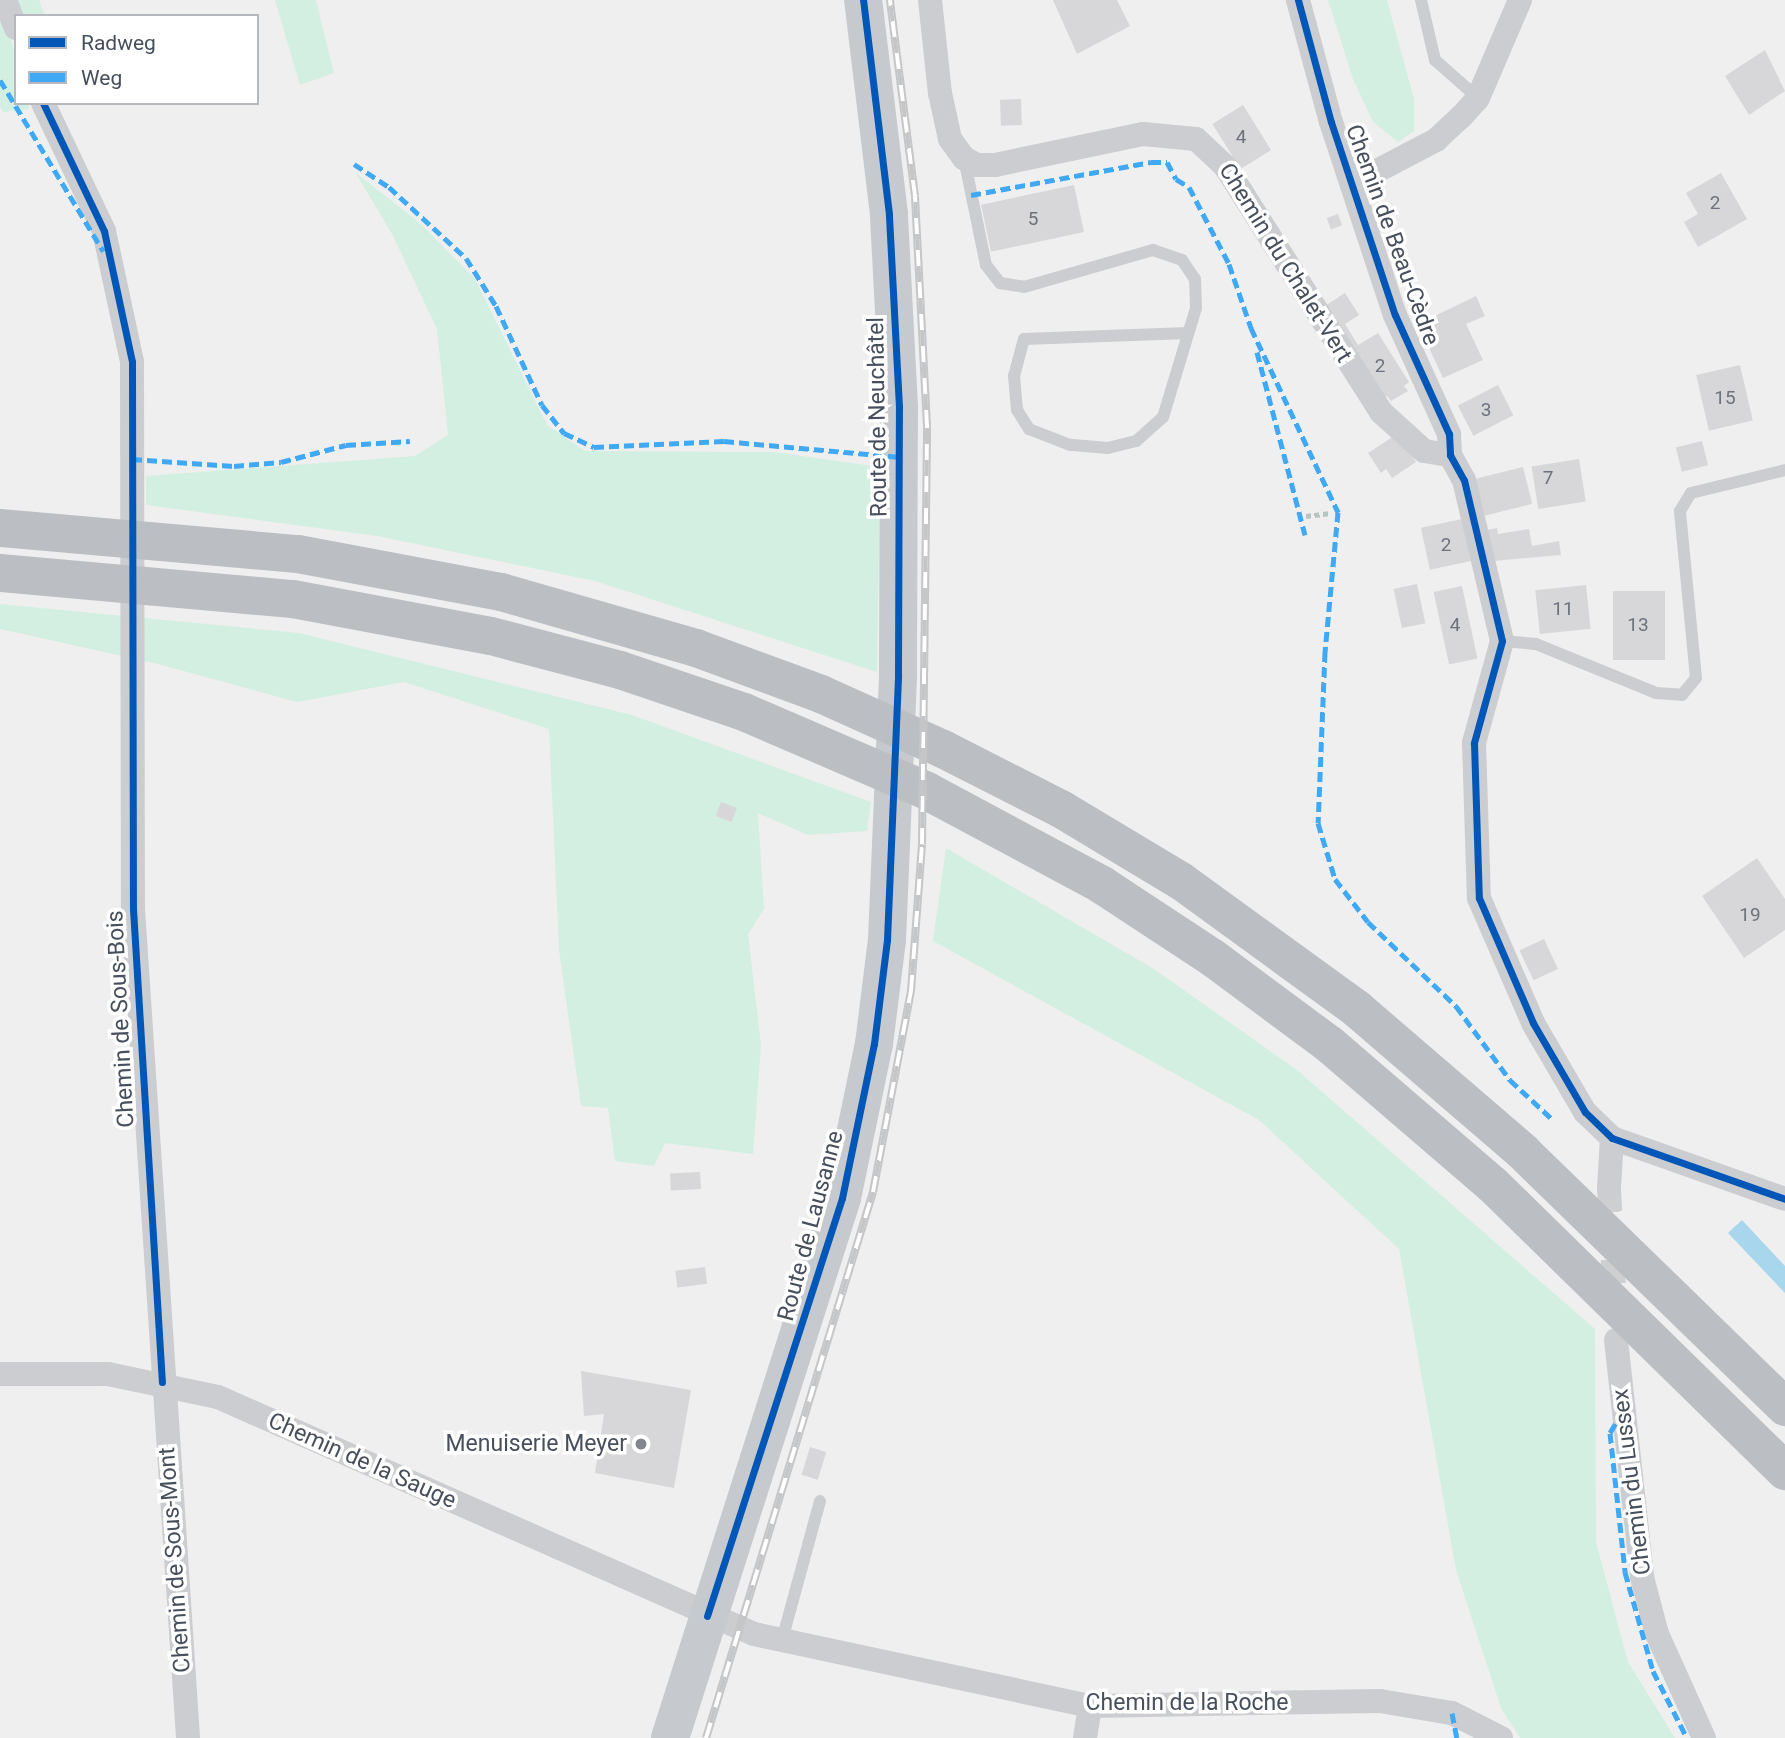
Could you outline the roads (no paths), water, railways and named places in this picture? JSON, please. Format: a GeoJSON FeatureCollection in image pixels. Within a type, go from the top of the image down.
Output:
{"type":"FeatureCollection","features":[{"type":"Feature","properties":{"kind":"highway"},"geometry":{"type":"LineString","coordinates":[[0,528],[149,538],[298,554],[501,592],[696,648],[821,694],[943,749],[1061,809],[1181,881],[1357,1009],[1513,1143],[1785,1407]]}},
{"type":"Feature","properties":{"kind":"highway"},"geometry":{"type":"LineString","coordinates":[[0,573],[293,599],[491,636],[620,670],[744,712],[939,797],[1044,851],[1159,921],[1329,1044],[1493,1185],[1785,1471]]}},
{"type":"Feature","properties":{"kind":"main road","name":"Route de Neuchâtel"},"geometry":{"type":"LineString","coordinates":[[863,0],[885,171],[895,307],[900,457],[894,834]]}},
{"type":"Feature","properties":{"kind":"main road","name":"Route de Lausanne"},"geometry":{"type":"LineString","coordinates":[[670,1738],[842,1198],[874,1044],[894,834]]}},
{"type":"Feature","properties":{"kind":"street"},"geometry":{"type":"LineString","coordinates":[[5,0],[14,23]]}},
{"type":"Feature","properties":{"kind":"street"},"geometry":{"type":"LineString","coordinates":[[930,0],[940,93],[950,139],[964,158]]}},
{"type":"Feature","properties":{"kind":"street","name":"Chemin de Beau-Cèdre"},"geometry":{"type":"LineString","coordinates":[[1298,0],[1352,184],[1395,316],[1449,434],[1450,455],[1464,480],[1502,641]]}},
{"type":"Feature","properties":{"kind":"street"},"geometry":{"type":"LineString","coordinates":[[1352,184],[1436,139],[1478,98],[1520,0]]}},
{"type":"Feature","properties":{"kind":"street","name":"Chemin de Sous-Bois"},"geometry":{"type":"LineString","coordinates":[[44,105],[104,231],[116,271],[132,362],[133,909],[162,1382]]}},
{"type":"Feature","properties":{"kind":"street","name":"Chemin du Chalet-Vert"},"geometry":{"type":"LineString","coordinates":[[964,158],[977,165],[995,165],[1143,134],[1196,139],[1225,166],[1381,412],[1424,451],[1450,455]]}},
{"type":"Feature","properties":{"kind":"street"},"geometry":{"type":"LineString","coordinates":[[1502,641],[1474,743],[1479,898],[1533,1023],[1585,1112],[1612,1138],[1785,1199]]}},
{"type":"Feature","properties":{"kind":"street"},"geometry":{"type":"LineString","coordinates":[[1609,1188],[1612,1138]]}},
{"type":"Feature","properties":{"kind":"street","name":"Chemin du Lussex"},"geometry":{"type":"LineString","coordinates":[[1616,1339],[1642,1577],[1657,1634],[1704,1738]]}},
{"type":"Feature","properties":{"kind":"street","name":"Chemin de la Sauge"},"geometry":{"type":"LineString","coordinates":[[0,1374],[108,1374],[162,1382],[218,1397],[708,1616]]}},
{"type":"Feature","properties":{"kind":"street","name":"Chemin de Sous-Mont"},"geometry":{"type":"LineString","coordinates":[[162,1382],[188,1738]]}},
{"type":"Feature","properties":{"kind":"street","name":"Chemin de la Roche"},"geometry":{"type":"LineString","coordinates":[[708,1616],[782,1640],[1090,1706],[1380,1700],[1452,1713],[1501,1738]]}},
{"type":"Feature","properties":{"kind":"street"},"geometry":{"type":"LineString","coordinates":[[1085,1738],[1090,1706]]}},
{"type":"Feature","properties":{"kind":"lane"},"geometry":{"type":"LineString","coordinates":[[1422,0],[1435,60],[1478,98]]}},
{"type":"Feature","properties":{"kind":"lane"},"geometry":{"type":"LineString","coordinates":[[964,158],[986,265],[1000,283],[1024,287],[1153,250],[1182,260],[1195,279],[1196,308],[1163,418],[1136,441],[1108,448],[1070,445],[1029,429],[1017,410],[1014,376],[1024,339],[1188,332]]}},
{"type":"Feature","properties":{"kind":"lane"},"geometry":{"type":"LineString","coordinates":[[1502,641],[1536,644],[1656,693],[1682,695],[1696,678],[1680,512],[1691,493],[1785,470]]}},
{"type":"Feature","properties":{"kind":"lane"},"geometry":{"type":"LineString","coordinates":[[782,1640],[821,1501]]}},
{"type":"Feature","properties":{"kind":"water"},"geometry":{"type":"Polygon","coordinates":[[[1742,1220],[1785,1266],[1785,1293],[1728,1233],[1742,1220]]]}},
{"type":"Feature","properties":{"kind":"tunnel"},"geometry":{"type":"LineString","coordinates":[[1609,1188],[1615,1307]]}},
{"type":"Feature","properties":{"kind":"railway"},"geometry":{"type":"LineString","coordinates":[[706,1738],[873,1192],[911,991],[922,844],[927,426],[915,196],[890,0]]}},
{"type":"Feature","properties":{"kind":"place","name":"Menuiserie Meyer"},"geometry":{"type":"Point","coordinates":[641,1444]}}]}
